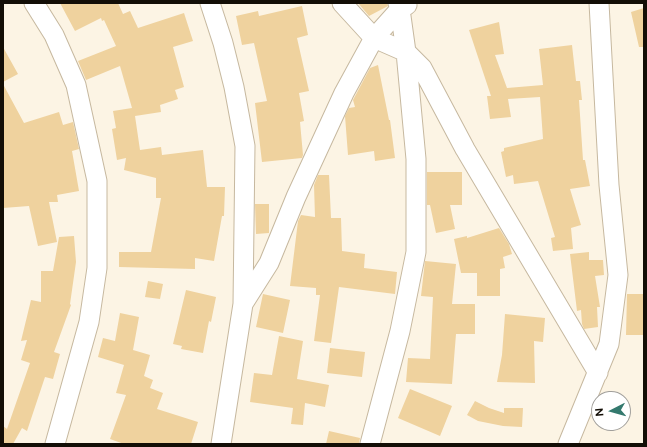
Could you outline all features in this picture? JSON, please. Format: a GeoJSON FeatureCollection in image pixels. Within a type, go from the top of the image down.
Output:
{"type":"FeatureCollection","features":[{"type":"Feature","properties":{"kind":"street"},"geometry":{"type":"LineString","coordinates":[[34,3],[54,36],[76,85],[97,181],[97,268],[89,322],[55,444]]}},
{"type":"Feature","properties":{"kind":"street"},"geometry":{"type":"LineString","coordinates":[[210,3],[230,72],[245,146],[243,304],[221,444]]}},
{"type":"Feature","properties":{"kind":"street"},"geometry":{"type":"LineString","coordinates":[[342,3],[374,38],[406,52],[422,68],[469,156],[598,373]]}},
{"type":"Feature","properties":{"kind":"street"},"geometry":{"type":"LineString","coordinates":[[568,444],[609,344],[618,275],[609,178],[599,3]]}},
{"type":"Feature","properties":{"kind":"street"},"geometry":{"type":"LineString","coordinates":[[243,304],[268,263],[296,197],[344,93],[374,38],[403,5]]}},
{"type":"Feature","properties":{"kind":"street"},"geometry":{"type":"LineString","coordinates":[[370,444],[400,331],[416,252],[416,159],[403,5]]}},
{"type":"Feature","properties":{"kind":"building"},"geometry":{"type":"Polygon","coordinates":[[[60,3],[118,3],[123,14],[130,11],[138,28],[184,13],[193,41],[173,47],[184,87],[175,90],[178,99],[160,105],[161,112],[135,116],[140,150],[161,147],[162,155],[203,150],[207,187],[225,187],[224,216],[222,216],[214,261],[195,258],[195,269],[119,267],[119,252],[151,252],[161,198],[156,198],[156,178],[124,170],[126,158],[117,160],[112,129],[116,128],[113,111],[132,108],[120,66],[86,80],[78,61],[116,46],[104,20],[102,21],[101,18],[75,31],[60,3]]]}},
{"type":"Feature","properties":{"kind":"building"},"geometry":{"type":"Polygon","coordinates":[[[358,3],[387,3],[388,6],[369,16],[358,3]]]}},
{"type":"Feature","properties":{"kind":"building"},"geometry":{"type":"Polygon","coordinates":[[[302,6],[308,35],[297,38],[309,91],[299,93],[304,121],[300,122],[303,155],[302,158],[262,162],[255,103],[267,101],[254,43],[242,45],[236,16],[258,11],[259,16],[302,6]]]}},
{"type":"Feature","properties":{"kind":"building"},"geometry":{"type":"Polygon","coordinates":[[[644,8],[644,47],[639,47],[631,12],[644,8]]]}},
{"type":"Feature","properties":{"kind":"building"},"geometry":{"type":"Polygon","coordinates":[[[499,22],[504,54],[495,55],[507,88],[543,85],[539,49],[572,45],[576,81],[580,81],[582,100],[579,100],[583,160],[585,160],[590,186],[570,189],[581,225],[571,228],[573,249],[553,251],[551,238],[555,237],[538,181],[514,184],[513,175],[506,177],[501,152],[504,151],[504,148],[543,139],[540,97],[508,99],[511,117],[490,119],[487,96],[491,96],[469,30],[499,22]]]}},
{"type":"Feature","properties":{"kind":"building"},"geometry":{"type":"Polygon","coordinates":[[[3,47],[18,74],[3,82],[3,47]]]}},
{"type":"Feature","properties":{"kind":"building"},"geometry":{"type":"Polygon","coordinates":[[[378,65],[390,120],[395,158],[375,161],[374,151],[348,155],[345,116],[349,108],[355,107],[353,100],[370,68],[378,65]]]}},
{"type":"Feature","properties":{"kind":"building"},"geometry":{"type":"Polygon","coordinates":[[[3,84],[24,123],[59,112],[63,125],[73,122],[79,149],[72,151],[79,191],[57,195],[58,202],[49,202],[57,242],[38,246],[29,206],[3,208],[3,84]]]}},
{"type":"Feature","properties":{"kind":"building"},"geometry":{"type":"Polygon","coordinates":[[[427,172],[462,172],[462,205],[450,205],[455,229],[436,233],[430,205],[427,205],[427,172]]]}},
{"type":"Feature","properties":{"kind":"building"},"geometry":{"type":"Polygon","coordinates":[[[318,175],[329,175],[331,218],[341,218],[342,251],[365,254],[364,268],[397,272],[395,294],[339,287],[331,343],[314,341],[320,295],[316,295],[316,288],[290,286],[298,221],[301,215],[315,217],[314,185],[318,175]]]}},
{"type":"Feature","properties":{"kind":"building"},"geometry":{"type":"Polygon","coordinates":[[[255,204],[269,204],[269,233],[256,234],[255,204]]]}},
{"type":"Feature","properties":{"kind":"building"},"geometry":{"type":"Polygon","coordinates":[[[499,228],[509,244],[512,254],[503,257],[505,268],[500,269],[500,296],[477,296],[477,273],[461,273],[454,239],[467,236],[467,238],[499,228]]]}},
{"type":"Feature","properties":{"kind":"building"},"geometry":{"type":"Polygon","coordinates":[[[74,236],[76,262],[71,305],[54,352],[60,354],[53,379],[45,377],[27,431],[22,428],[13,444],[3,444],[3,426],[7,429],[30,363],[21,360],[27,340],[21,341],[31,300],[41,302],[41,271],[53,271],[59,237],[74,236]]]}},
{"type":"Feature","properties":{"kind":"building"},"geometry":{"type":"Polygon","coordinates":[[[589,252],[589,260],[603,260],[604,275],[595,276],[600,307],[597,307],[598,327],[584,329],[581,310],[577,311],[570,254],[589,252]]]}},
{"type":"Feature","properties":{"kind":"building"},"geometry":{"type":"Polygon","coordinates":[[[425,261],[456,264],[452,304],[475,304],[475,334],[456,334],[452,384],[406,382],[408,358],[430,359],[433,297],[421,296],[425,261]]]}},
{"type":"Feature","properties":{"kind":"building"},"geometry":{"type":"Polygon","coordinates":[[[148,281],[163,284],[160,299],[145,297],[148,281]]]}},
{"type":"Feature","properties":{"kind":"building"},"geometry":{"type":"Polygon","coordinates":[[[186,290],[216,297],[211,322],[209,321],[203,353],[181,349],[182,346],[173,344],[186,290]]]}},
{"type":"Feature","properties":{"kind":"building"},"geometry":{"type":"Polygon","coordinates":[[[263,294],[290,300],[283,333],[256,327],[263,294]]]}},
{"type":"Feature","properties":{"kind":"building"},"geometry":{"type":"Polygon","coordinates":[[[627,294],[644,294],[644,335],[626,335],[627,294]]]}},
{"type":"Feature","properties":{"kind":"building"},"geometry":{"type":"Polygon","coordinates":[[[120,313],[139,317],[133,350],[150,355],[144,376],[153,380],[150,388],[163,393],[157,409],[198,422],[191,444],[124,444],[110,439],[126,395],[116,393],[124,365],[98,357],[103,338],[115,341],[120,313]]]}},
{"type":"Feature","properties":{"kind":"building"},"geometry":{"type":"Polygon","coordinates":[[[505,314],[545,318],[543,342],[534,341],[535,383],[497,382],[502,355],[505,314]]]}},
{"type":"Feature","properties":{"kind":"building"},"geometry":{"type":"Polygon","coordinates":[[[279,336],[303,341],[297,379],[329,385],[325,407],[305,403],[303,425],[291,424],[293,408],[250,402],[254,373],[272,375],[279,336]]]}},
{"type":"Feature","properties":{"kind":"building"},"geometry":{"type":"Polygon","coordinates":[[[330,348],[365,352],[362,377],[327,373],[330,348]]]}},
{"type":"Feature","properties":{"kind":"building"},"geometry":{"type":"Polygon","coordinates":[[[410,389],[452,406],[440,436],[398,418],[410,389]]]}},
{"type":"Feature","properties":{"kind":"building"},"geometry":{"type":"Polygon","coordinates":[[[475,401],[504,413],[504,408],[523,408],[522,427],[503,426],[478,421],[467,415],[475,401]]]}},
{"type":"Feature","properties":{"kind":"building"},"geometry":{"type":"Polygon","coordinates":[[[329,431],[360,438],[359,444],[326,444],[329,431]]]}}]}
